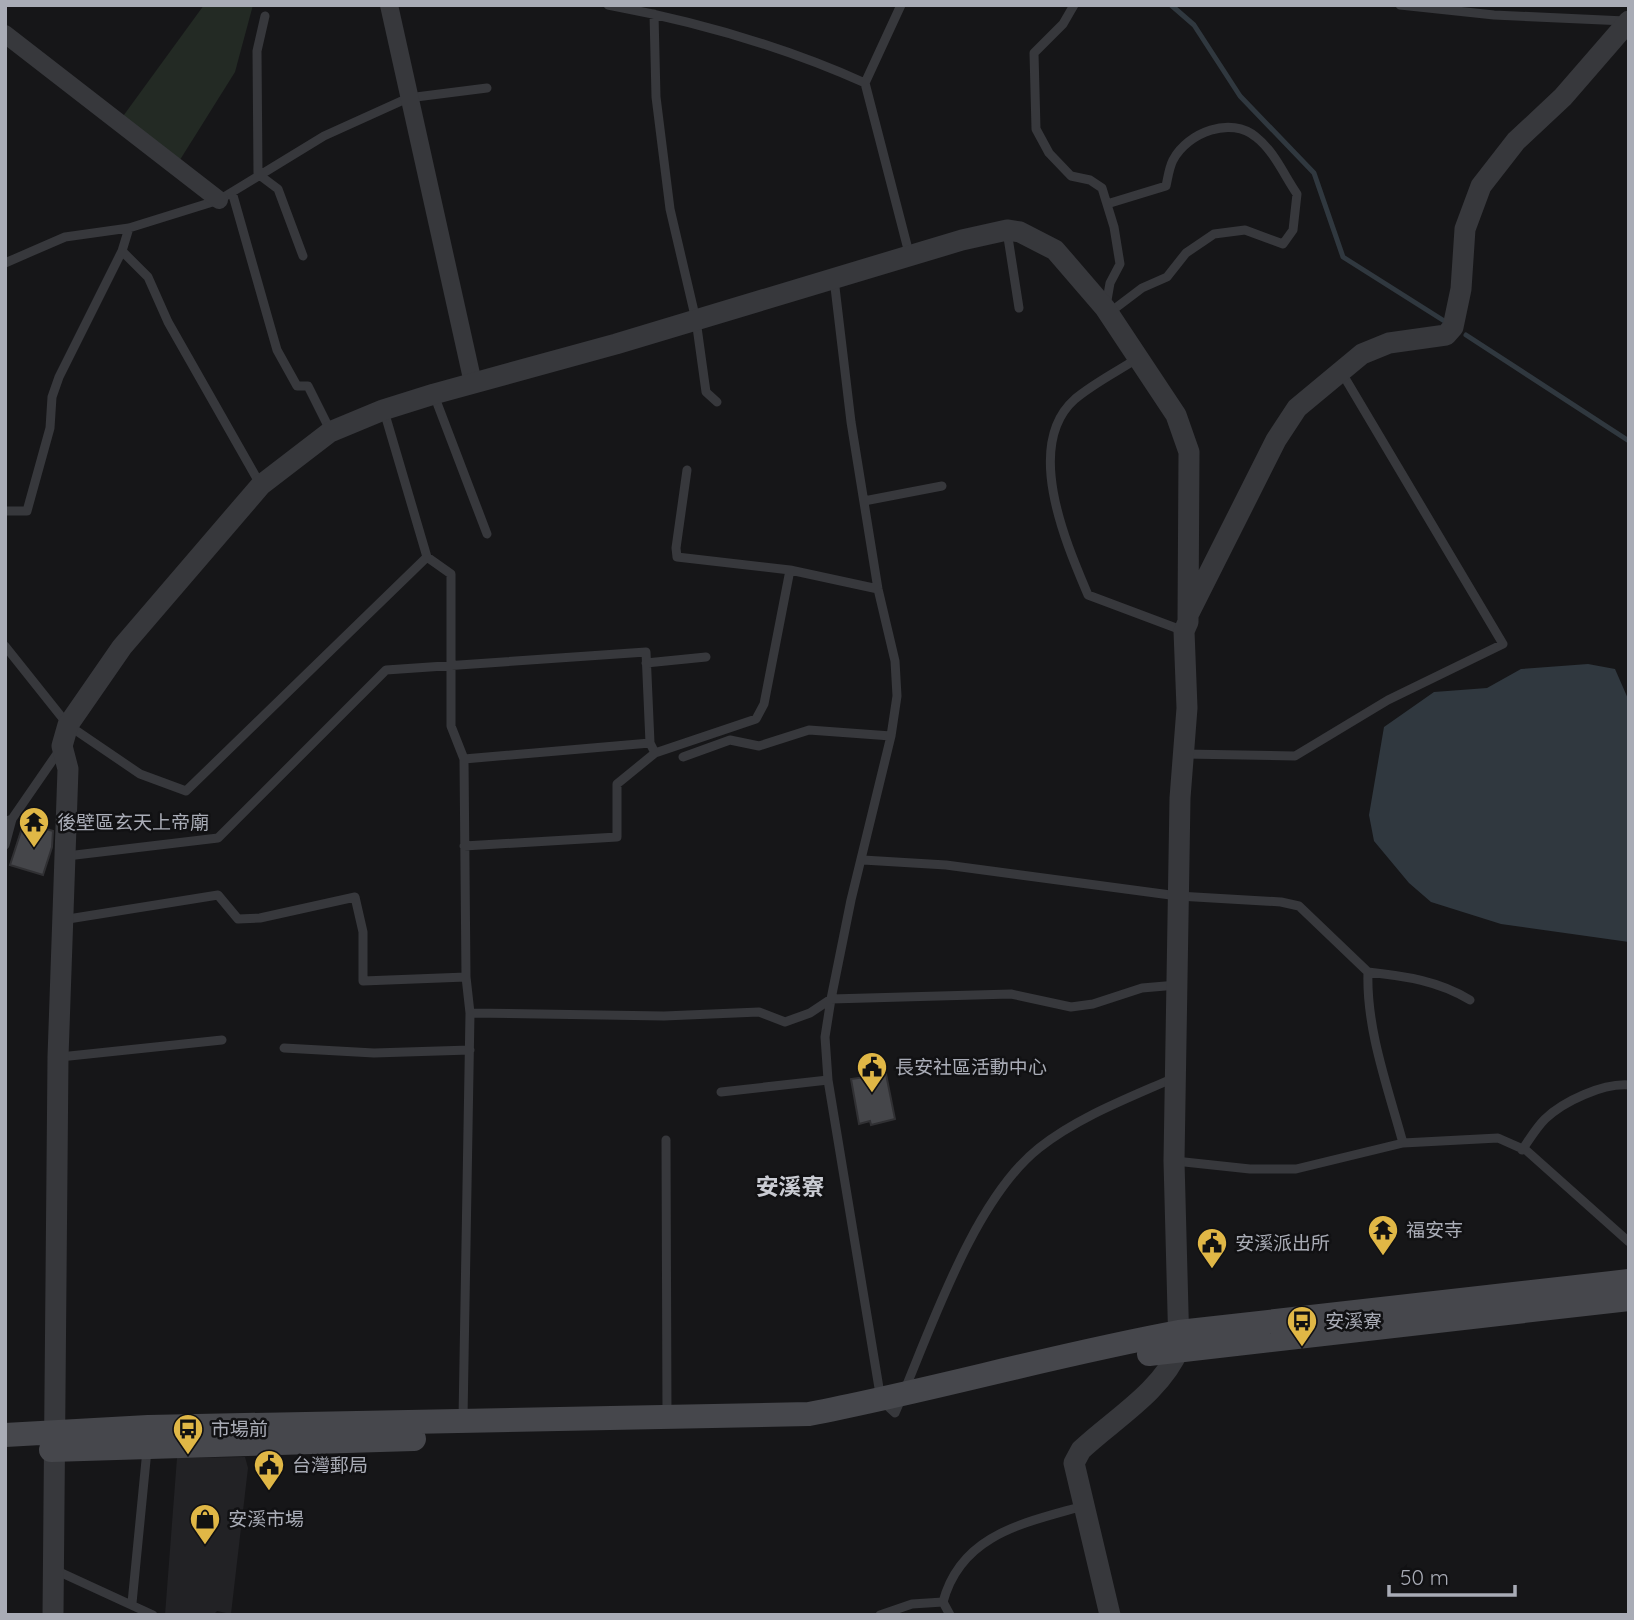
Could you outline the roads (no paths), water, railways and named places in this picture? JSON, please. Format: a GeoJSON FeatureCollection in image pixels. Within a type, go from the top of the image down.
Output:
{"type":"FeatureCollection","features":[{"type":"Feature","properties":{"kind":"main road"},"geometry":{"type":"LineString","coordinates":[[1179,1341],[1629,1281]]}},
{"type":"Feature","properties":{"kind":"main road"},"geometry":{"type":"LineString","coordinates":[[148,1436],[809,1429],[893,1403],[1109,1345],[1179,1341],[1629,1299]]}},
{"type":"Feature","properties":{"kind":"main road"},"geometry":{"type":"LineString","coordinates":[[5,1451],[52,1441],[463,1421],[809,1414],[893,1403]]}},
{"type":"Feature","properties":{"kind":"main road"},"geometry":{"type":"LineString","coordinates":[[5,1435],[52,1441]]}},
{"type":"Feature","properties":{"kind":"street"},"geometry":{"type":"LineString","coordinates":[[389,5],[473,383]]}},
{"type":"Feature","properties":{"kind":"street"},"geometry":{"type":"LineString","coordinates":[[1186,623],[1276,440],[1297,408],[1362,354],[1389,342],[1446,335],[1453,327],[1461,289],[1465,229],[1481,186],[1516,141],[1563,97],[1626,29]]}},
{"type":"Feature","properties":{"kind":"street"},"geometry":{"type":"LineString","coordinates":[[5,34],[225,196]]}},
{"type":"Feature","properties":{"kind":"street"},"geometry":{"type":"LineString","coordinates":[[52,1615],[58,1057],[68,769],[62,746],[68,725],[122,646],[261,485],[330,432],[383,410],[434,394],[696,320],[962,240],[1007,230],[1020,232],[1055,250],[1107,311],[1176,415],[1189,452],[1187,708],[1178,896],[1179,984],[1174,1161],[1179,1341],[1174,1362],[1151,1390],[1081,1450],[1074,1464],[1110,1615]]}},
{"type":"Feature","properties":{"kind":"lane"},"geometry":{"type":"LineString","coordinates":[[608,5],[654,14],[752,42],[865,83]]}},
{"type":"Feature","properties":{"kind":"lane"},"geometry":{"type":"LineString","coordinates":[[901,5],[865,83],[910,257]]}},
{"type":"Feature","properties":{"kind":"lane"},"geometry":{"type":"LineString","coordinates":[[1074,5],[1063,24],[1034,53],[1036,129],[1058,163],[1071,176],[1090,180],[1102,188],[1120,264],[1110,283],[1107,311]]}},
{"type":"Feature","properties":{"kind":"lane"},"geometry":{"type":"LineString","coordinates":[[1400,5],[1626,29]]}},
{"type":"Feature","properties":{"kind":"lane"},"geometry":{"type":"LineString","coordinates":[[654,14],[656,97],[670,209],[696,320],[706,392],[717,402]]}},
{"type":"Feature","properties":{"kind":"lane"},"geometry":{"type":"LineString","coordinates":[[258,174],[257,51],[265,16]]}},
{"type":"Feature","properties":{"kind":"lane"},"geometry":{"type":"LineString","coordinates":[[5,263],[65,236],[129,228],[225,196],[324,135],[408,99],[487,88]]}},
{"type":"Feature","properties":{"kind":"lane"},"geometry":{"type":"LineString","coordinates":[[1107,204],[1167,186],[1174,157],[1202,133],[1225,126],[1240,126],[1258,138],[1297,194],[1293,230],[1283,244],[1245,230],[1214,234],[1186,253],[1167,277],[1142,288],[1107,311]]}},
{"type":"Feature","properties":{"kind":"lane"},"geometry":{"type":"LineString","coordinates":[[258,174],[278,189],[303,256]]}},
{"type":"Feature","properties":{"kind":"lane"},"geometry":{"type":"LineString","coordinates":[[225,196],[276,351],[297,386],[308,386],[330,432]]}},
{"type":"Feature","properties":{"kind":"lane"},"geometry":{"type":"LineString","coordinates":[[5,511],[27,511],[39,458],[50,428],[52,397],[59,377],[122,251],[129,228]]}},
{"type":"Feature","properties":{"kind":"lane"},"geometry":{"type":"LineString","coordinates":[[1007,230],[1019,308]]}},
{"type":"Feature","properties":{"kind":"lane"},"geometry":{"type":"LineString","coordinates":[[122,251],[148,277],[168,322],[261,485]]}},
{"type":"Feature","properties":{"kind":"lane"},"geometry":{"type":"LineString","coordinates":[[834,277],[851,422],[878,589],[895,661],[897,696],[891,736],[863,860],[851,900],[825,1037],[828,1080],[893,1403]]}},
{"type":"Feature","properties":{"kind":"lane"},"geometry":{"type":"LineString","coordinates":[[1138,358],[1074,400],[1054,428],[1051,459],[1057,513],[1088,595],[1186,623]]}},
{"type":"Feature","properties":{"kind":"lane"},"geometry":{"type":"LineString","coordinates":[[1184,754],[1295,756],[1388,700],[1503,643],[1340,370]]}},
{"type":"Feature","properties":{"kind":"lane"},"geometry":{"type":"LineString","coordinates":[[434,394],[487,534]]}},
{"type":"Feature","properties":{"kind":"lane"},"geometry":{"type":"LineString","coordinates":[[383,410],[427,557],[451,574],[451,726],[464,759],[466,977],[470,1013],[463,1421]]}},
{"type":"Feature","properties":{"kind":"lane"},"geometry":{"type":"LineString","coordinates":[[687,470],[677,557],[790,570],[878,589]]}},
{"type":"Feature","properties":{"kind":"lane"},"geometry":{"type":"LineString","coordinates":[[864,501],[942,486]]}},
{"type":"Feature","properties":{"kind":"lane"},"geometry":{"type":"LineString","coordinates":[[5,646],[68,725],[140,774],[186,791],[427,557]]}},
{"type":"Feature","properties":{"kind":"lane"},"geometry":{"type":"LineString","coordinates":[[464,846],[617,837],[617,784],[655,753],[756,719],[764,704],[790,570]]}},
{"type":"Feature","properties":{"kind":"lane"},"geometry":{"type":"LineString","coordinates":[[64,857],[218,838],[386,670],[646,652],[650,743],[655,753]]}},
{"type":"Feature","properties":{"kind":"lane"},"geometry":{"type":"LineString","coordinates":[[646,663],[706,657]]}},
{"type":"Feature","properties":{"kind":"lane"},"geometry":{"type":"LineString","coordinates":[[683,757],[730,740],[759,746],[809,730],[891,736]]}},
{"type":"Feature","properties":{"kind":"lane"},"geometry":{"type":"LineString","coordinates":[[464,759],[650,743]]}},
{"type":"Feature","properties":{"kind":"lane"},"geometry":{"type":"LineString","coordinates":[[5,845],[9,820],[62,746]]}},
{"type":"Feature","properties":{"kind":"lane"},"geometry":{"type":"LineString","coordinates":[[863,860],[946,865],[1178,896],[1244,898],[1299,906],[1368,972],[1410,976],[1447,986],[1471,1000]]}},
{"type":"Feature","properties":{"kind":"lane"},"geometry":{"type":"LineString","coordinates":[[61,920],[219,895],[238,919],[260,918],[355,897],[363,932],[363,981],[466,977]]}},
{"type":"Feature","properties":{"kind":"lane"},"geometry":{"type":"LineString","coordinates":[[1368,972],[1367,990],[1380,1057],[1403,1143]]}},
{"type":"Feature","properties":{"kind":"lane"},"geometry":{"type":"LineString","coordinates":[[470,1013],[664,1016],[760,1012],[785,1022],[810,1013],[831,999],[1011,994],[1072,1007],[1093,1004],[1142,988],[1179,984]]}},
{"type":"Feature","properties":{"kind":"lane"},"geometry":{"type":"LineString","coordinates":[[58,1057],[222,1040]]}},
{"type":"Feature","properties":{"kind":"lane"},"geometry":{"type":"LineString","coordinates":[[284,1048],[374,1053],[470,1050]]}},
{"type":"Feature","properties":{"kind":"lane"},"geometry":{"type":"LineString","coordinates":[[893,1403],[992,1199],[1037,1149],[1080,1120],[1177,1076]]}},
{"type":"Feature","properties":{"kind":"lane"},"geometry":{"type":"LineString","coordinates":[[721,1092],[828,1080]]}},
{"type":"Feature","properties":{"kind":"lane"},"geometry":{"type":"LineString","coordinates":[[1522,1150],[1545,1118],[1599,1087],[1629,1085]]}},
{"type":"Feature","properties":{"kind":"lane"},"geometry":{"type":"LineString","coordinates":[[1174,1161],[1250,1169],[1296,1169],[1403,1143],[1498,1138],[1522,1150],[1629,1242]]}},
{"type":"Feature","properties":{"kind":"lane"},"geometry":{"type":"LineString","coordinates":[[666,1140],[667,1416]]}},
{"type":"Feature","properties":{"kind":"lane"},"geometry":{"type":"LineString","coordinates":[[132,1603],[148,1436]]}},
{"type":"Feature","properties":{"kind":"lane"},"geometry":{"type":"LineString","coordinates":[[950,1615],[943,1602],[948,1584],[965,1559],[1004,1529],[1083,1506]]}},
{"type":"Feature","properties":{"kind":"lane"},"geometry":{"type":"LineString","coordinates":[[51,1568],[132,1603],[153,1615]]}},
{"type":"Feature","properties":{"kind":"lane"},"geometry":{"type":"LineString","coordinates":[[880,1615],[912,1604],[943,1602]]}},
{"type":"Feature","properties":{"kind":"waterway"},"geometry":{"type":"LineString","coordinates":[[1171,5],[1194,25],[1240,96],[1314,173],[1343,257],[1449,324]]}},
{"type":"Feature","properties":{"kind":"waterway"},"geometry":{"type":"LineString","coordinates":[[1466,335],[1629,441]]}},
{"type":"Feature","properties":{"kind":"place","name":"後壁區玄天上帝廟"},"geometry":{"type":"Point","coordinates":[34,849]}},
{"type":"Feature","properties":{"kind":"place","name":"長安社區活動中心"},"geometry":{"type":"Point","coordinates":[872,1094]}},
{"type":"Feature","properties":{"kind":"place","name":"福安寺"},"geometry":{"type":"Point","coordinates":[1383,1257]}},
{"type":"Feature","properties":{"kind":"place","name":"安溪派出所"},"geometry":{"type":"Point","coordinates":[1212,1270]}},
{"type":"Feature","properties":{"kind":"place","name":"安溪寮"},"geometry":{"type":"Point","coordinates":[1302,1348]}},
{"type":"Feature","properties":{"kind":"place","name":"市場前"},"geometry":{"type":"Point","coordinates":[188,1456]}},
{"type":"Feature","properties":{"kind":"place","name":"台灣郵局"},"geometry":{"type":"Point","coordinates":[269,1492]}},
{"type":"Feature","properties":{"kind":"place","name":"安溪市場"},"geometry":{"type":"Point","coordinates":[205,1546]}},
{"type":"Feature","properties":{"kind":"district","name":"安溪寮"},"geometry":{"type":"Point","coordinates":[790,1186]}}]}
